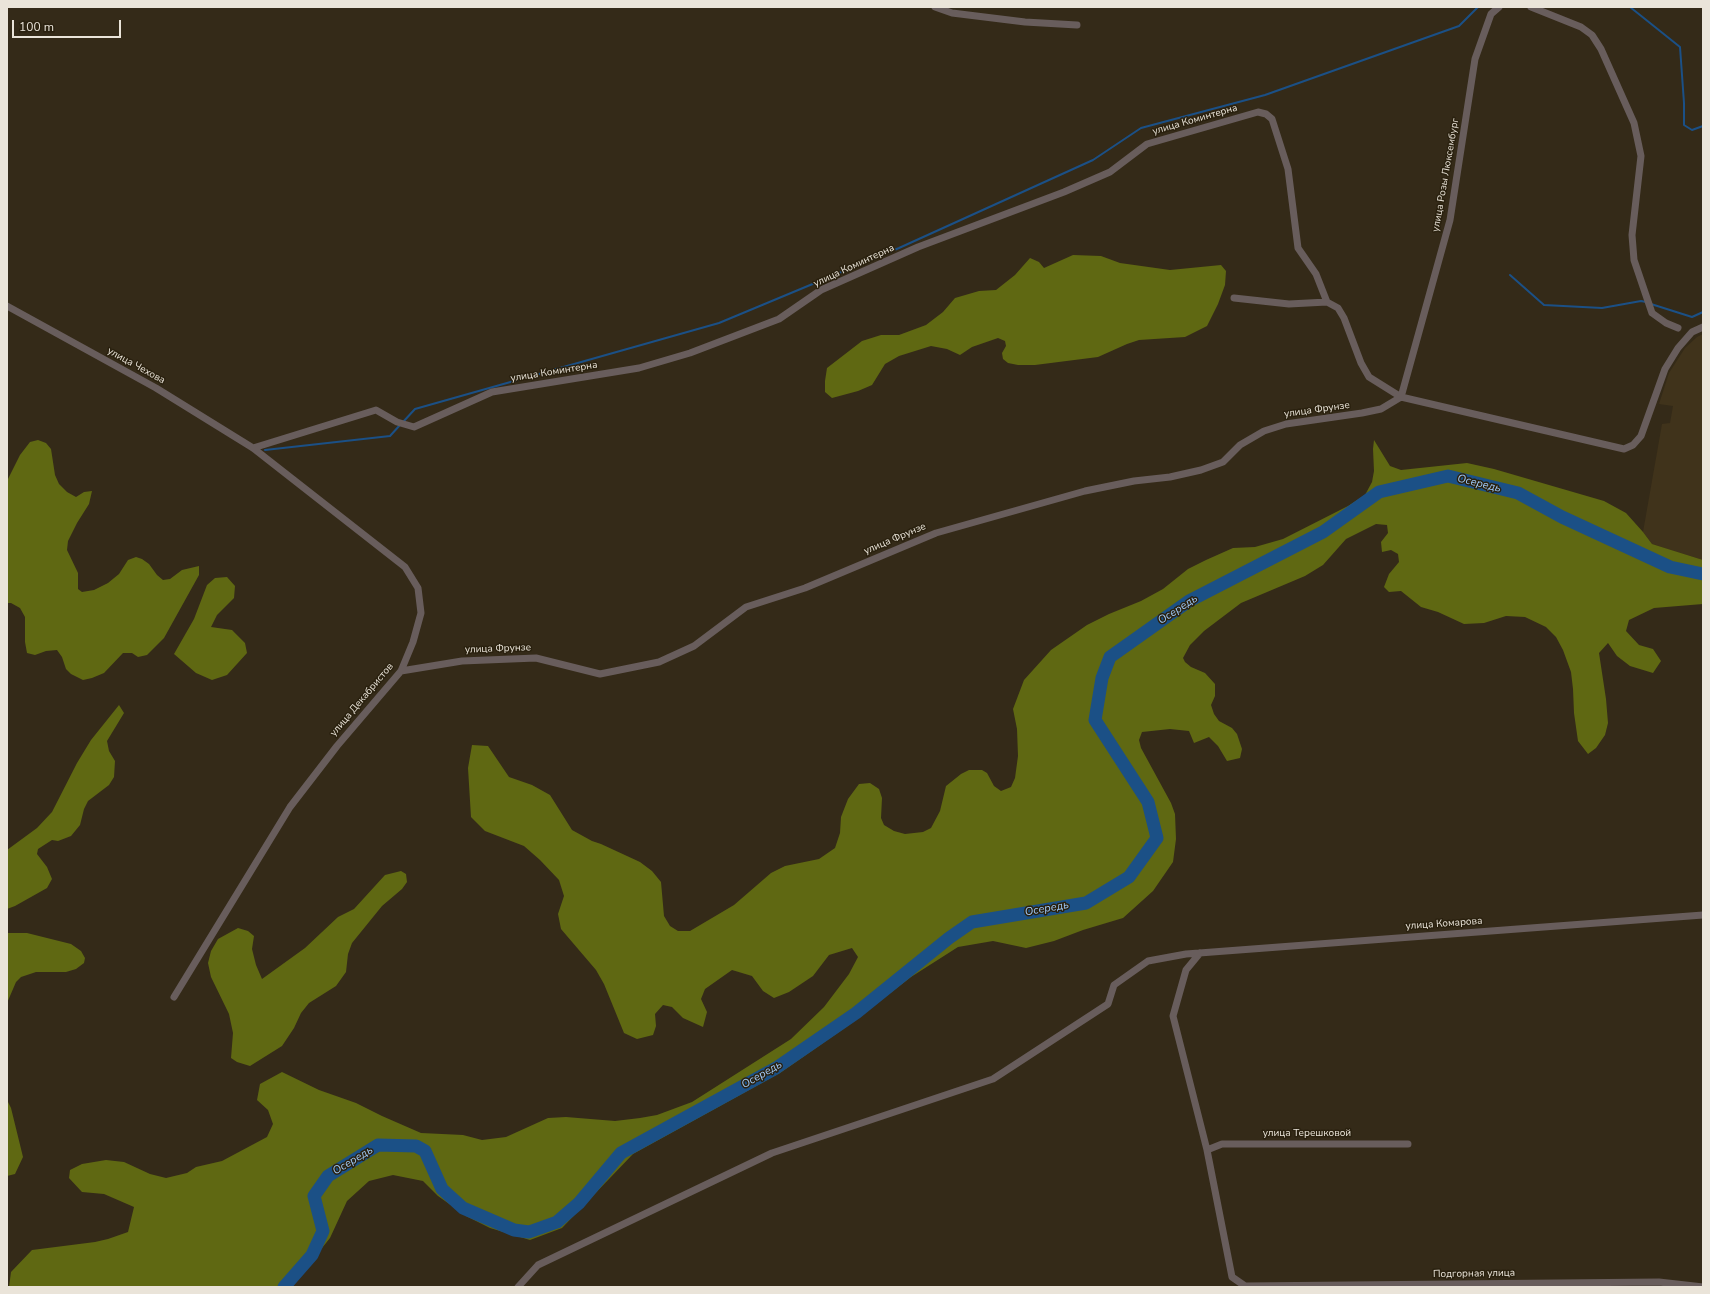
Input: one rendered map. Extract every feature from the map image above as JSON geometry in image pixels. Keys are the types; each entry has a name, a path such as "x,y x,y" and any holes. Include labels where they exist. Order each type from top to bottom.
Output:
{"street":[{"path":"935,7 952,13 1018,21 1077,25"},
{"name":"улица Розы Люксембург","path":"1401,397 1450,220 1475,59 1491,14 1499,7"},
{"path":"1530,7 1581,27 1592,35 1601,49 1634,123 1641,156 1632,235 1634,260 1652,313 1666,323 1678,328"},
{"name":"улица Коминтерна","path":"253,448 376,410 397,422 414,427 492,392 639,368 718,343 779,319 820,290 904,253 1064,192 1110,172 1147,144 1258,112 1266,114 1272,119 1288,169 1298,248 1316,274 1327,302"},
{"path":"1234,298 1290,304 1327,302 1338,308 1344,318 1361,364 1369,377 1401,397 1624,449 1633,445 1641,436 1665,369 1678,348 1692,332 1703,327"},
{"name":"улица Чехова","path":"7,306 156,388 253,448"},
{"name":"улица Фрунзе","path":"400,672 462,660 536,658 600,674 659,662 694,646 746,607 805,588 936,533 1085,491 1134,481 1170,477 1201,470 1223,462 1240,446 1264,431 1286,424 1381,409 1401,397"},
{"name":"улица Декабристов","path":"174,997 290,807 337,746 400,672 413,642 421,613 418,588 405,568 253,448"},
{"name":"улица Комарова","path":"518,1287 538,1265 772,1153 993,1079 1108,1004 1114,985 1148,961 1186,954 1703,915"},
{"path":"1200,953 1186,970 1174,1016 1207,1150 1232,1277 1245,1286"},
{"name":"улица Терешковой","path":"1207,1150 1222,1144 1408,1144"},
{"name":"Подгорная улица","path":"1245,1286 1659,1282 1703,1287"}],"shaded area":[{"path":"1703,334 1703,560 1652,544 1643,532 1662,424 1670,423 1673,406 1659,404 1669,373 1685,348 1697,337"}],"green space":[{"path":"1073,255 1101,256 1120,263 1170,270 1221,265 1226,271 1225,285 1218,304 1207,326 1185,337 1139,340 1098,357 1035,365 1018,365 1008,363 1003,359 1002,353 1006,346 1005,341 998,338 972,347 960,355 947,349 931,346 899,356 885,364 872,385 858,391 832,398 825,392 827,368 862,341 881,335 899,335 926,325 943,312 955,298 979,291 996,290 1015,275 1030,258 1039,262 1044,268"},
{"path":"38,440 46,443 51,449 55,475 59,484 67,492 76,497 84,492 92,491 89,504 68,541 67,550 78,573 78,589 82,592 94,590 108,583 119,574 128,560 136,557 149,564 157,575 163,580 170,579 182,570 199,566 199,575 164,638 147,655 138,657 132,653 123,653 104,673 83,680 71,674 66,669 62,657 57,650 46,651 35,655 27,653 25,642 25,617 20,608 11,603 7,603 7,481 20,455 30,442"},
{"path":"1374,440 1390,466 1401,470 1467,463 1494,469 1604,501 1626,513 1652,544 1703,560 1703,604 1654,608 1629,620 1626,631 1639,645 1653,649 1661,661 1653,673 1630,666 1617,656 1608,643 1599,653 1608,723 1605,735 1596,748 1588,754 1578,741 1571,672 1563,650 1556,637 1546,627 1525,617 1506,616 1484,623 1464,624 1438,612 1421,607 1401,591 1389,592 1384,587 1389,574 1399,562 1398,554 1391,550 1382,552 1381,542 1388,533 1387,525 1376,524 1346,539 1323,565 1305,576 1241,603 1204,631 1190,645 1183,658 1191,667 1205,673 1215,684 1215,696 1211,705 1214,714 1219,721 1232,728 1237,734 1242,749 1240,758 1227,761 1218,746 1209,737 1194,743 1189,731 1170,729 1142,732 1139,740 1141,748 1171,803 1175,814 1176,839 1173,862 1153,891 1123,918 1083,930 1054,941 1026,948 993,941 958,947 911,977 849,1025 780,1073 633,1154 562,1228 530,1240 490,1228 466,1216 438,1196 423,1181 393,1175 369,1181 347,1201 330,1238 291,1287 9,1287 11,1272 32,1250 95,1242 128,1232 134,1207 104,1194 82,1192 69,1178 70,1170 82,1164 106,1160 124,1162 150,1174 166,1178 187,1173 196,1167 222,1161 267,1137 273,1124 268,1110 257,1100 260,1084 282,1072 319,1090 356,1103 421,1133 463,1135 482,1140 506,1137 548,1118 566,1117 615,1121 640,1118 657,1115 692,1102 791,1039 824,1007 849,974 858,957 852,948 829,955 813,976 789,992 774,998 763,991 752,976 732,970 705,989 701,999 707,1012 703,1027 683,1018 672,1007 663,1005 655,1014 656,1026 653,1035 637,1039 624,1033 604,984 596,970 561,929 558,914 564,896 559,880 524,846 485,831 471,817 468,768 472,745 488,746 509,777 532,785 550,795 572,830 592,841 640,862 652,871 661,882 664,916 670,926 678,931 690,931 734,905 771,873 785,866 819,859 835,848 840,833 841,817 848,799 859,784 870,783 879,789 882,798 881,818 884,825 894,831 905,834 923,832 931,828 940,811 946,786 961,774 969,770 982,770 987,773 994,786 1001,791 1011,787 1015,778 1018,756 1017,729 1013,709 1024,680 1051,650 1087,625 1141,601 1163,589 1188,569 1206,560 1233,548 1255,547 1283,539 1348,506 1365,495 1372,482 1374,471"},
{"path":"227,577 235,586 234,598 217,615 211,627 232,630 245,643 247,653 227,675 212,680 196,673 174,654 194,619 207,585 215,578"},
{"path":"119,705 124,713 107,741 109,751 115,761 114,777 109,785 88,801 84,809 80,825 71,836 58,841 52,840 38,849 37,854 47,867 52,879 47,888 7,909 7,850 37,828 52,812 77,763 91,740"},
{"path":"401,871 406,874 407,882 402,889 382,906 352,943 348,954 346,972 336,986 309,1003 301,1013 294,1028 282,1046 250,1066 237,1062 231,1058 233,1033 229,1014 211,977 208,963 211,951 218,939 238,928 248,931 254,936 252,949 256,965 262,979 305,948 338,917 354,909 385,875"},
{"path":"7,933 27,933 71,944 81,951 85,958 84,963 76,969 66,972 36,972 21,977 16,982 7,1003"},
{"path":"7,1100 11,1108 23,1157 15,1174 7,1176"}],"waterway":[{"path":"403,422 415,409 719,323 899,248 1093,160 1141,128 1265,95 1459,26 1478,7"},
{"path":"1630,7 1680,47 1684,125 1692,130 1703,126"},
{"path":"1510,275 1544,305 1602,308 1641,301 1646,302"},
{"path":"1651,304 1692,317 1703,312"},
{"path":"265,450 390,436 400,425"},
{"name":"Осередь","path":"284,1287 312,1255 323,1231 314,1196 328,1176 378,1145 416,1146 425,1151 442,1189 463,1208 514,1230 529,1232 557,1222 579,1203 621,1153 776,1068 856,1013 949,938 972,922 1086,903 1129,877 1157,838 1148,802 1095,720 1102,678 1110,657 1189,601 1323,532 1379,492 1448,476 1518,493 1562,517 1670,567 1703,574"}]}
